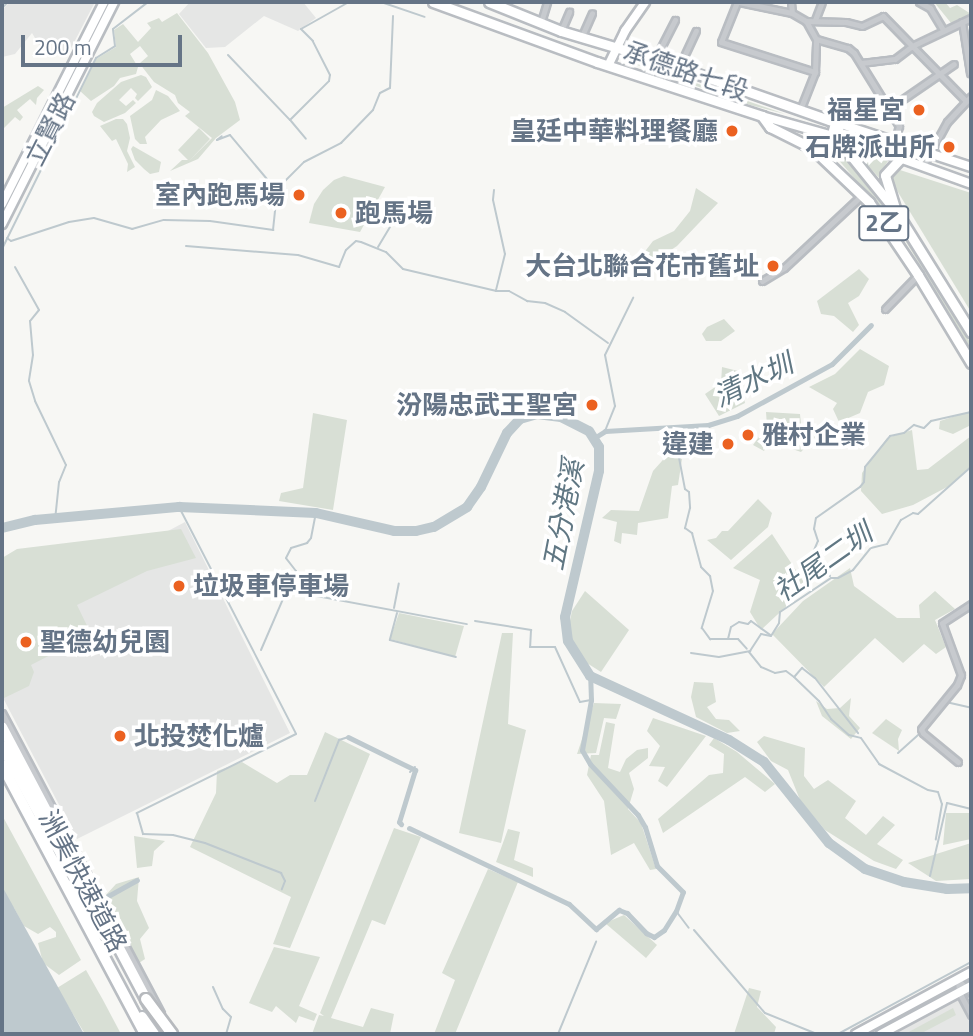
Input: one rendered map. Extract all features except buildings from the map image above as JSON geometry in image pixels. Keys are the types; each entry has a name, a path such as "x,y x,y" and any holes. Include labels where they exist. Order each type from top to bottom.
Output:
{"highway":[{"name":"洲美快速道路","path":"2,727 165,1034"},
{"path":"2,746 55,847 83,894 110,931"},
{"name":"洲美快速道路","path":"2,765 145,1034"},
{"path":"55,847 85,918"},
{"path":"146,999 172,1034"},
{"path":"130,1003 154,1034"}],"main road":[{"name":"承德路七段","path":"433,2 597,62 762,116"},
{"name":"承德路七段","path":"489,2 581,38 617,46 835,122"},
{"name":"2乙","path":"762,116 770,127 803,141 825,158 862,195 918,275 971,363"},
{"name":"2乙","path":"835,122 859,167 895,210 971,332"},
{"path":"825,158 835,122"},
{"path":"895,210 885,176 900,159"}],"street":[{"name":"立賢路","path":"2,231 3,221 29,161 104,2"},
{"name":"立賢路","path":"2,204 29,161 114,2"},
{"path":"541,22 547,2"},
{"path":"609,64 617,46 645,2"},
{"path":"800,110 816,72 816,39 806,21 792,13 738,2 721,42 816,72"},
{"path":"791,2 792,13"},
{"path":"815,20 822,2"},
{"path":"919,2 930,8 943,30"},
{"path":"561,31 569,12"},
{"path":"581,38 592,13"},
{"path":"806,21 862,26 883,16 941,75 969,99 947,122 923,166"},
{"path":"861,63 895,59 912,46 971,18"},
{"path":"655,59 674,20"},
{"path":"962,22 971,73"},
{"path":"679,67 696,31"},
{"path":"816,39 848,48 861,63 899,126 894,143"},
{"path":"887,110 954,64"},
{"path":"762,116 831,135 971,184"},
{"path":"835,122 971,167"},
{"path":"762,281 784,268 862,195"},
{"path":"885,309 918,275"},
{"path":"958,762 921,729 957,685 961,675 942,622 971,604"},
{"path":"2,713 172,1034"},
{"path":"856,1034 971,972"},
{"path":"958,979 970,988"},
{"path":"958,979 959,992 971,1015"},
{"path":"881,1034 970,988"}],"shaded area":[{"path":"10,2 95,2 67,56 52,44 41,48 32,33 15,54 2,57 2,10"},
{"path":"190,2 303,2 316,18 298,31 264,16 225,47 206,48 179,14"},
{"path":"934,2 945,2 950,8 957,5 971,14 951,23"},
{"path":"177,13 208,53 235,102 240,120 216,138 198,159 170,171 182,160 188,160 178,150 199,128 210,139 189,161 212,138 185,116 190,112 178,103 175,95 154,82 143,68 140,63 148,56 140,46 130,54 138,67 136,74 120,78 114,86 91,101 80,91 96,59 116,47 114,30 123,24 138,42 151,28 147,23 159,18 162,22"},
{"path":"621,57 785,114 750,105 620,59"},
{"path":"141,75 146,77 152,87 138,101 135,98 137,94 131,88 119,100 126,106 133,100 136,103 125,113 104,122 94,116 92,112 97,103 121,82"},
{"path":"38,86 44,90 37,98 36,105 30,99 17,110 23,117 20,121 15,117 2,130 2,108"},
{"path":"156,90 168,96 180,111 161,120 145,137 147,144 140,144 135,139 130,116 152,100"},
{"path":"123,119 127,124 130,138 127,151 135,167 127,172 128,164 116,139 112,141 100,126"},
{"path":"133,146 161,162 159,172 150,174 135,160 131,149"},
{"path":"835,146 901,229 971,344 971,349 898,229 836,157"},
{"path":"860,150 888,161 881,171 882,181 860,157"},
{"path":"900,170 971,193 971,312 893,184 893,175"},
{"name":"跑馬場","path":"344,176 385,187 360,232 309,223 314,204 323,190 334,180"},
{"path":"696,188 718,203 677,246 647,266 643,254 653,241 674,231 690,211"},
{"path":"859,269 869,279 859,296 848,303 859,325 853,332 834,316 821,314 817,301"},
{"path":"724,319 735,331 721,341 706,341 702,334 707,327"},
{"path":"860,349 889,366 884,385 868,392 860,413 839,422 833,409 837,403 809,387 835,374"},
{"path":"722,367 738,371 745,403 719,416 705,394 721,383"},
{"path":"971,411 971,425 953,434 939,429 940,421"},
{"path":"766,412 800,414 802,433 814,427 831,425 832,431 815,437 801,452 769,441 764,451 753,445 767,426"},
{"path":"313,413 347,420 333,510 279,501 281,493 303,488"},
{"path":"912,430 917,470 928,469 971,436 971,466 949,486 913,505 882,514 861,491 862,473 887,438"},
{"path":"670,452 682,459 678,485 672,486 668,518 638,523 637,535 622,533 621,544 614,541 617,522 602,518 611,510 639,511 653,471"},
{"path":"758,499 772,513 768,527 731,560 707,540 716,538 722,531 728,531"},
{"name":"北投焚化爐","path":"185,522 290,733 77,839 2,696 2,560 168,531"},
{"path":"181,529 196,558 147,571 77,605 91,634 31,665 34,672 29,686 2,699 2,558 17,549"},
{"path":"772,534 807,587 761,630 750,612 760,580 733,568"},
{"path":"850,568 854,586 897,618 920,618 919,605 935,591 955,609 935,620 946,647 936,654 924,644 903,663 875,638 824,687 772,634 803,601"},
{"path":"585,591 629,630 601,672 579,658 568,630 572,611"},
{"path":"399,613 464,626 455,657 390,639"},
{"path":"502,633 513,633 508,724 526,730 501,843 459,833"},
{"path":"694,682 713,683 716,702 707,707 716,719 729,720 740,731 727,733 696,717 691,697"},
{"path":"851,698 849,716 860,728 851,739 822,716 816,701 827,709 840,708"},
{"path":"594,703 621,704 616,719 604,718 596,753 577,754"},
{"path":"653,718 706,736 667,787 658,781 665,767 649,766 660,746 647,731"},
{"path":"886,719 902,730 898,739 899,751 872,733"},
{"path":"606,722 615,724 608,768 620,772 626,759 637,750 648,748 648,758 629,773 634,789 628,809 641,823 656,869 650,870 634,843 611,855 604,801 587,775 591,755 599,755"},
{"path":"325,732 370,754 290,948 273,944 291,897 190,847 216,793 217,771 242,762 277,783 290,775 307,775"},
{"path":"764,736 805,748 804,776 814,789 828,780 856,801 845,818 866,835 883,816 895,825 877,844 903,860 896,869 874,861 825,830 800,800 788,770 771,761 757,742"},
{"path":"714,738 737,752 775,784 765,792 745,777 663,833 658,819 709,775 723,773 724,754 709,745"},
{"path":"946,813 971,813 971,839 943,845"},
{"path":"2,815 81,960 59,975 43,963 38,943 56,937 56,932 50,927 38,934 24,926 9,904 2,887"},
{"path":"394,828 421,837 385,925 372,920 331,1018 363,1027 371,1008 394,1014 390,1034 312,1034 319,1015 324,1016 320,1013"},
{"path":"508,829 520,832 514,860 533,868 533,877 496,862"},
{"path":"134,836 165,841 154,851 152,866 137,868"},
{"path":"971,843 971,879 936,881 908,863"},
{"path":"488,869 518,882 455,1034 434,1034 455,980 442,973"},
{"path":"139,877 137,901 149,928 140,939 145,959 139,963 105,896 116,884"},
{"path":"2,886 84,1034 2,1034"},
{"path":"624,915 657,945 646,958 605,923"},
{"path":"274,947 320,957 299,1006 317,1014 314,1021 299,1016 296,1023 276,1006 272,1012 249,1003"},
{"path":"86,970 121,1034 85,1034 57,988"},
{"path":"971,971 971,1034 854,1034"},
{"path":"749,988 761,991 757,1007 776,1027 774,1034 734,1034"},
{"path":"953,1008 956,1015 920,1034 905,1034"}],"waterway":[{"path":"2,8 8,2"},
{"path":"2,249 96,58 115,46 113,29 148,2"},
{"path":"228,55 290,120 329,81 330,75 313,41 301,29 349,2"},
{"path":"381,2 425,17"},
{"path":"277,189 304,162 341,143 373,110 380,93 390,88 393,16"},
{"path":"291,121 306,139"},
{"path":"7,238 11,241 69,222 94,218 132,229 164,220 210,221 273,230 277,191 230,135 217,140 222,136"},
{"path":"494,190 493,200 505,254 496,291 509,291 527,301 545,303 565,312 608,343"},
{"path":"378,247 390,227"},
{"path":"186,246 298,255 339,267 346,250 356,241 386,252 403,269 496,291"},
{"path":"15,267 39,310 30,321 33,355 29,381 35,401 66,465 59,482 55,520"},
{"path":"605,431 615,406 605,355 633,298"},
{"name":"清水圳","path":"594,438 605,431 708,425 737,416 832,364 871,325"},
{"path":"830,576 812,555 818,541 814,529 816,518 860,487 864,482 865,467 890,436 904,433 914,425 924,428 931,421 971,412"},
{"name":"五分港溪","path":"2,528 35,520 179,507 316,513 394,531 416,531 434,527 467,507 481,487 507,433 520,419 537,414 561,417 589,431 599,447 599,471 565,617 568,641 590,676 729,740 764,762 829,843 865,869 904,882 947,889 971,888"},
{"path":"676,442 685,489 689,492 690,508 685,528 692,533 701,567 710,576 713,591 702,628 710,639 738,639 747,649"},
{"name":"社尾二圳","path":"691,653 719,657 750,651 761,634 771,636 779,623 780,612 831,578 838,578 853,570 871,548 887,544 901,520 913,513 918,514 971,467"},
{"path":"179,507 296,734 137,813 143,834 173,835 205,843 281,873 285,881 282,889"},
{"path":"261,650 283,599 295,582 296,571 286,558 291,548 307,543 311,538 316,513"},
{"path":"394,608 399,583"},
{"path":"290,591 467,624"},
{"path":"397,613 390,640 456,657"},
{"path":"475,621 531,630 530,647 555,647 580,702 591,700"},
{"path":"728,639 731,627 739,622 748,624 751,621 770,635"},
{"path":"749,652 761,667 775,673 786,671 794,677 819,701 831,719 849,735 861,738 879,764 928,790 938,792 942,804 936,839"},
{"path":"795,676 802,668 815,678 858,733"},
{"path":"409,828 569,904 596,929 619,910 627,913 646,933 654,937 664,930 676,911 683,892 657,866 645,827 638,815 590,764 582,750 591,700 590,676"},
{"path":"946,702 971,708"},
{"path":"898,753 920,733"},
{"path":"315,801 339,740 348,737"},
{"path":"348,737 415,770 399,822 401,824"},
{"path":"410,772 415,767"},
{"path":"930,876 947,803 971,809"},
{"path":"108,896 137,880"},
{"path":"676,911 689,928"},
{"path":"694,930 765,1013 817,1034"},
{"path":"558,1034 596,942"},
{"path":"838,1034 971,962"},
{"path":"213,987 223,1009 231,1017 226,1034"}],"place":[{"name":"福星宮","path":"919,110"},
{"name":"皇廷中華料理餐廳","path":"732,131"},
{"name":"石牌派出所","path":"949,147"},
{"name":"室內跑馬場","path":"299,195"},
{"name":"跑馬場","path":"341,213"},
{"name":"大台北聯合花市舊址","path":"773,266"},
{"name":"汾陽忠武王聖宮","path":"592,405"},
{"name":"雅村企業","path":"748,435"},
{"name":"違建","path":"728,444"},
{"name":"垃圾車停車場","path":"179,586"},
{"name":"聖德幼兒園","path":"26,642"},
{"name":"北投焚化爐","path":"120,736"}]}
